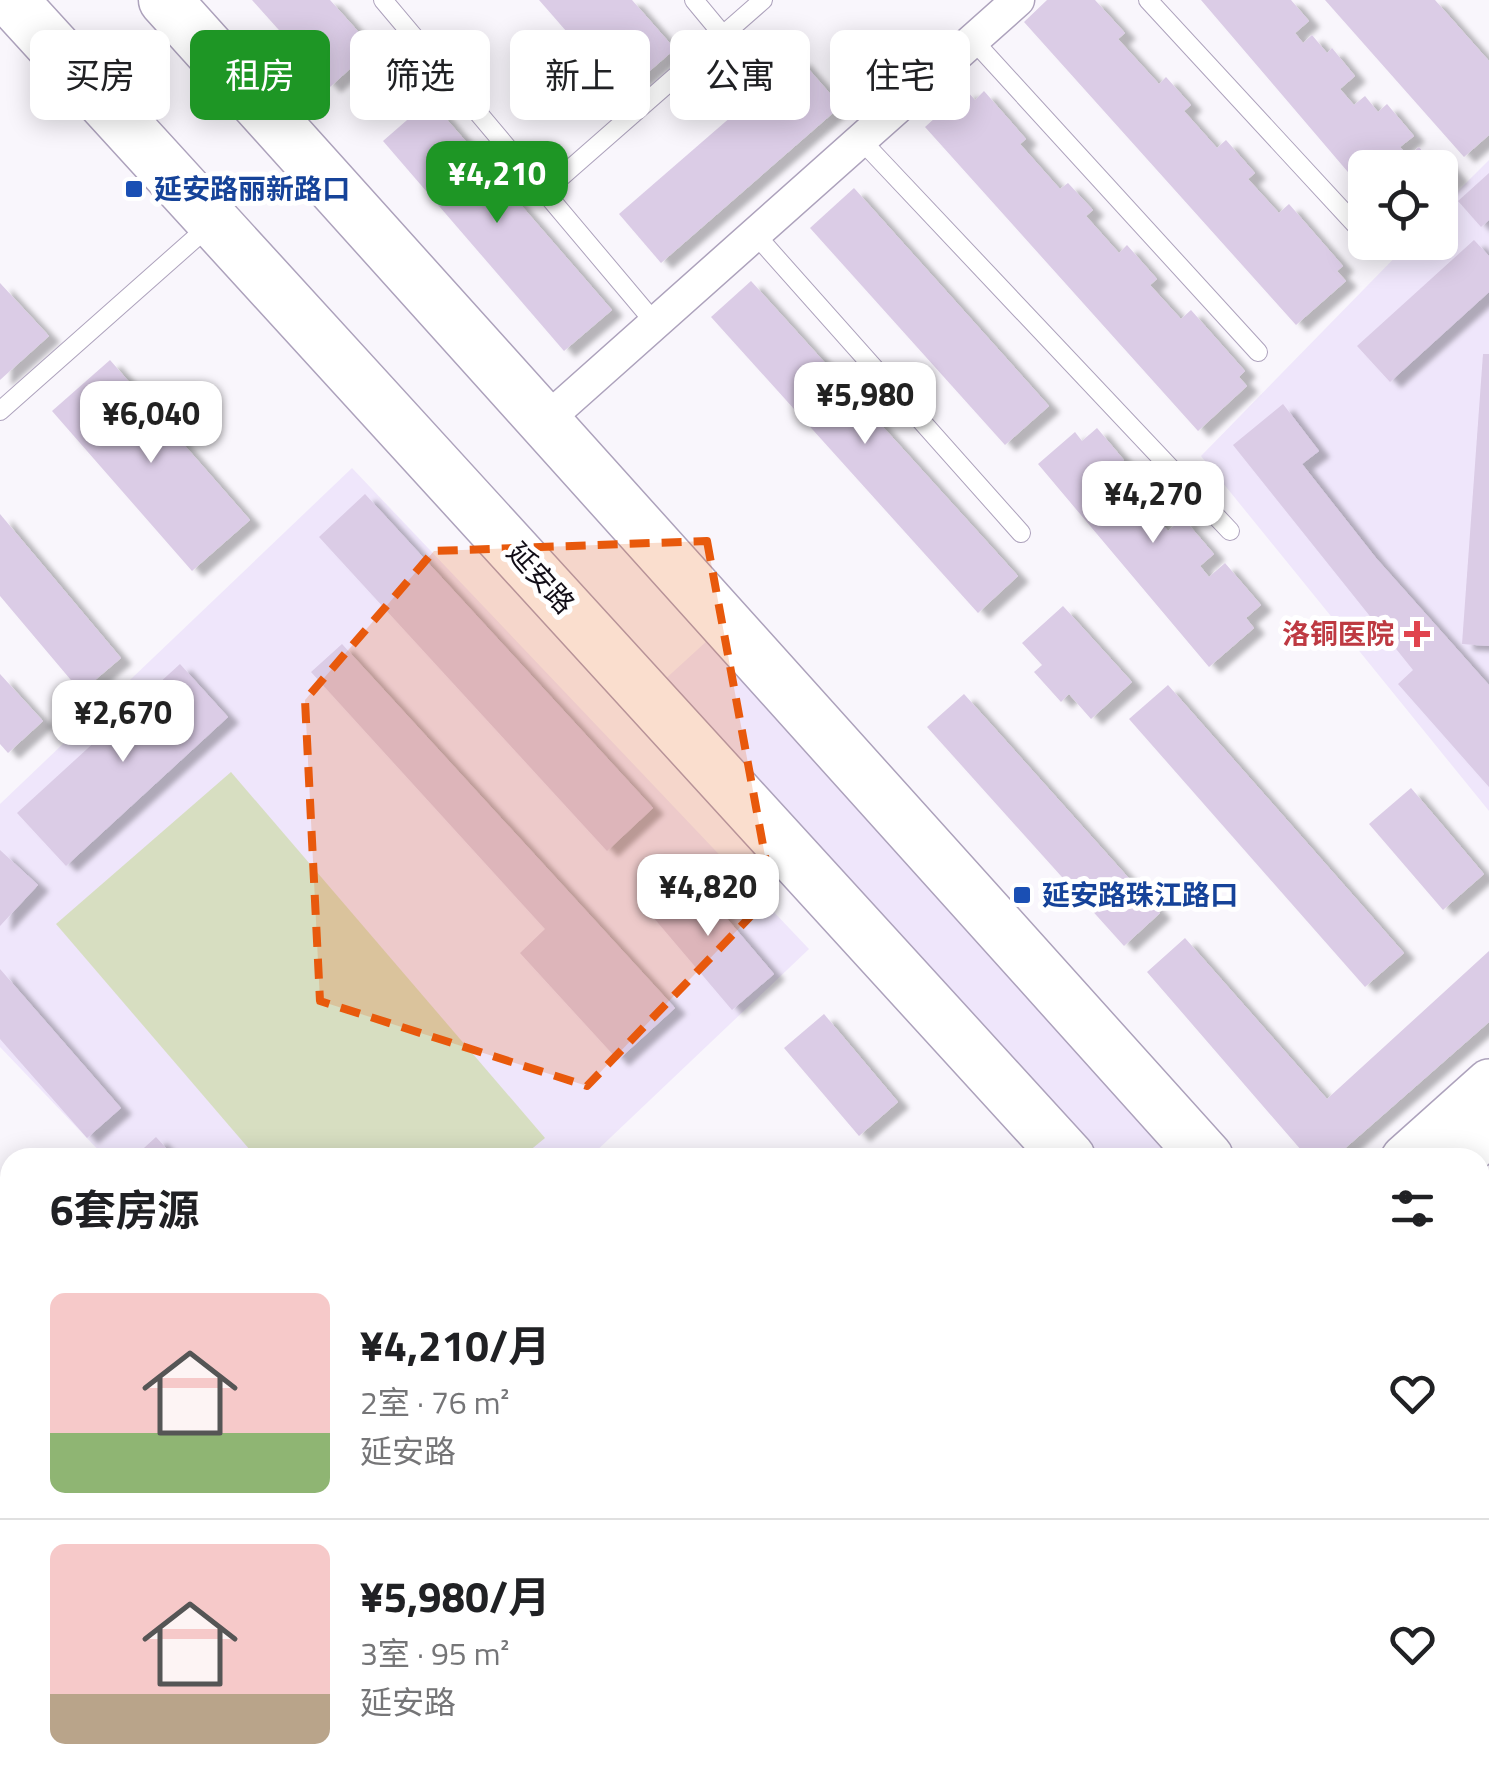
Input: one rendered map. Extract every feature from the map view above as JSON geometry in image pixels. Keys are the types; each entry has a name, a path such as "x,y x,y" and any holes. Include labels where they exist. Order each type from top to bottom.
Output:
{"main road":[{"name":"延安路","path":"11,0 1060,1148"},
{"path":"164,0 1198,1148"},
{"path":"1415,1148 1489,1082"}],"street":[{"path":"544,422 1018,0"}],"lane":[{"path":"383,0 655,323"},
{"path":"694,0 720,30"},
{"path":"730,30 763,0"},
{"path":"1148,0 1348,217"},
{"path":"973,40 1258,352"},
{"path":"545,192 670,82"},
{"path":"861,140 1230,531"},
{"path":"0,411 215,221"},
{"path":"755,234 1020,534"}],"highlighted area":[{"path":"707,541 772,894 587,1086 320,1001 305,700 434,551"}],"shaded area":[{"name":"洛铜医院","path":"1489,160 1489,811 1201,456 1392,260 1458,260 1458,191"},
{"path":"352,468 809,949 599,1148 96,1148 0,1047 0,804"},
{"path":"720,629 1192,1148 1064,1148 650,693"}],"green space":[{"path":"231,772 545,1138 533,1148 248,1148 56,924"}],"building":[{"path":"252,0 330,0 357,30 350,30 350,69 330,87 330,30 279,30"},
{"path":"539,0 632,0 670,43 670,53 650,71 650,30 565,30"},
{"path":"1047,0 1095,0 1125,33 1118,39 1159,84 1166,77 1191,105 1184,111 1217,148 1226,140 1255,173 1248,179 1279,213 1289,204 1343,266 1337,271 1346,281 1296,325 1024,22"},
{"path":"1201,0 1291,0 1309,21 1295,33 1303,43 1312,35 1327,53 1332,48 1355,76 1340,89 1354,105 1365,96 1378,112 1387,104 1414,136 1400,147 1403,150 1348,150 1348,172"},
{"path":"1325,0 1435,0 1489,61 1489,135 1464,157"},
{"path":"810,71 830,93 830,116 661,263 619,214 727,120 810,120"},
{"path":"984,91 1026,139 1020,144 1060,189 1068,183 1093,210 1086,216 1119,253 1127,245 1157,279 1150,285 1181,319 1191,310 1245,371 1239,377 1247,386 1198,431 925,127 933,120 970,120 970,94 975,100"},
{"path":"407,120 447,120 612,310 564,351 383,141"},
{"path":"1489,173 1489,220 1481,227 1458,201"},
{"path":"854,188 1049,406 1005,445 810,228"},
{"path":"1474,240 1489,256 1489,292 1390,382 1357,346 1452,260 1458,260 1458,254"},
{"path":"751,281 1018,576 978,613 711,317"},
{"path":"0,283 49,336 0,380"},
{"path":"1483,354 1489,354 1489,646 1462,644"},
{"path":"110,360 250,520 192,571 52,411"},
{"path":"1283,404 1319,451 1302,464 1376,558 1489,685 1489,787 1398,684 1413,670 1233,445"},
{"path":"1097,428 1124,460 1112,471 1125,488 1142,474 1171,509 1158,519 1168,531 1183,518 1214,554 1200,566 1209,577 1225,563 1261,605 1246,618 1254,628 1209,667 1038,464 1075,432 1082,441"},
{"path":"365,494 653,808 607,851 319,537"},
{"path":"0,514 121,658 81,692 0,596"},
{"path":"1063,606 1132,682 1091,719 1069,694 1061,702 1034,672 1042,665 1022,643"},
{"path":"342,644 675,1008 618,1060 520,953 545,929 311,672"},
{"path":"180,664 228,717 66,866 17,813"},
{"path":"0,674 43,721 8,753 0,744"},
{"path":"1168,685 1404,953 1365,987 1129,719"},
{"path":"964,694 1160,913 1124,946 927,727"},
{"path":"1411,788 1484,874 1443,910 1369,824"},
{"path":"0,850 38,885 0,926"},
{"path":"684,868 774,974 732,1010 642,904"},
{"path":"1185,938 1327,1099 1489,951 1489,1022 1345,1148 1299,1148 1147,972"},
{"path":"0,969 121,1108 87,1138 0,1039"},
{"path":"824,1014 898,1102 859,1136 784,1048"},
{"path":"156,1137 166,1148 144,1148"}],"place":[{"name":"延安路丽新路口","path":"134,189"},
{"name":"洛铜医院","path":"1417,634"},
{"name":"延安路珠江路口","path":"1022,895"}]}
